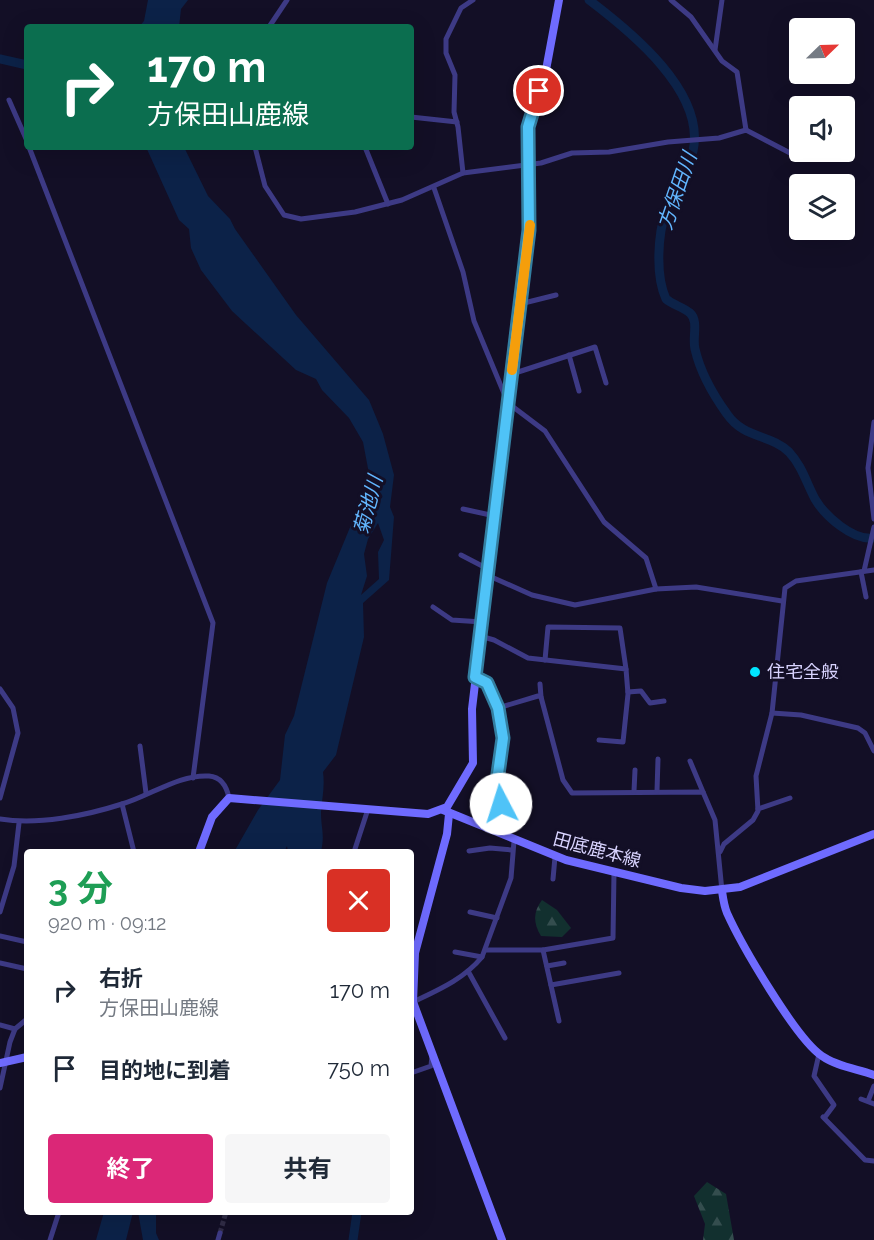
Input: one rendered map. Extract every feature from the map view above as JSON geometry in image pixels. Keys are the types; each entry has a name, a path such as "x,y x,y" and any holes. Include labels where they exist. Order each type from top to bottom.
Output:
{"main road":[{"path":"414,978 415,953 447,834 446,812 473,763 472,709 475,677 529,230 529,117 546,70 559,0"},
{"name":"田底鹿本線","path":"229,798 242,797 368,807 428,814 446,812 504,837 513,845 681,888 722,891 753,882 874,834"},
{"path":"200,849 216,810 229,798"},
{"path":"722,891 726,911 757,969 790,1019 819,1054 874,1075"},
{"path":"414,1005 501,1240"},
{"path":"4,1062 24,1058"}],"street":[{"path":"271,24 287,0"},
{"path":"464,173 454,112 455,75 446,52 446,39 461,8 472,0"},
{"path":"671,0 691,17 722,61 737,72 746,130"},
{"path":"715,50 722,0"},
{"path":"9,100 24,134"},
{"path":"414,117 457,122"},
{"path":"256,150 265,186 284,215 301,219 324,217 388,204 434,188 464,173 552,160 572,153 609,152 715,138 746,130 789,152"},
{"path":"30,150 213,623 193,778"},
{"path":"366,150 388,204"},
{"path":"434,188 464,274 474,321 508,403 545,431 604,522 646,558 656,589"},
{"path":"520,304 556,295"},
{"path":"512,374 595,346 606,382"},
{"path":"568,355 579,391"},
{"path":"874,422 868,468 874,519"},
{"path":"463,509 495,516"},
{"path":"866,597 863,571 874,527"},
{"path":"461,555 532,595 575,605 656,589 696,586 782,602"},
{"path":"720,852 724,844 753,820 758,809 756,776 772,713 785,588 791,583 874,570"},
{"path":"433,607 452,620 482,622"},
{"path":"545,660 548,627 620,628 628,692 623,742 599,740"},
{"path":"480,636 494,640 528,658 626,669"},
{"path":"475,677 487,683 498,708 503,738 498,774 504,837"},
{"path":"540,684 541,697 567,789 578,793 703,792"},
{"path":"0,689 13,708 18,733 0,798"},
{"path":"628,692 641,691 650,703 664,701"},
{"path":"498,708 541,697"},
{"path":"772,713 801,715 858,728 865,733 874,751"},
{"path":"140,746 146,793"},
{"path":"657,791 658,759"},
{"path":"690,761 715,820 720,852 722,891"},
{"path":"634,770 634,791"},
{"path":"0,819 19,823 78,815 122,804 146,793 193,778 209,776 218,779 227,788 229,798"},
{"path":"758,809 790,798"},
{"path":"122,804 133,849"},
{"path":"355,849 368,807"},
{"path":"0,912 14,866 19,823"},
{"path":"414,1002 440,990 468,971 486,950 511,878 513,845 469,851"},
{"path":"553,879 555,857"},
{"path":"486,950 543,950 613,938 614,872"},
{"path":"470,912 497,918"},
{"path":"0,936 24,941"},
{"path":"543,950 559,1021"},
{"path":"455,952 482,957"},
{"path":"0,963 24,968"},
{"path":"547,966 564,963"},
{"path":"468,971 483,993 505,1038"},
{"path":"551,985 619,973"},
{"path":"0,1088 6,1052 15,1029 24,1022"},
{"path":"0,1025 15,1029"},
{"path":"414,1072 431,1066 432,1054"},
{"path":"819,1054 814,1076 834,1106 823,1117 865,1160 874,1161"},
{"path":"874,1086 865,1100 874,1104"},
{"path":"50,1240 58,1215"},
{"path":"218,1240 220,1233"}],"green space":[{"path":"542,900 557,910 571,928 562,937 541,936 538,931 535,922 536,913"},
{"path":"707,1182 726,1194 734,1240 703,1240 705,1224 694,1196"}],"water":[{"path":"148,0 188,0 181,9 179,24 142,24"},
{"name":"菊池川","path":"147,150 185,150 208,196 230,219 296,315 369,400 383,434 394,475 390,507 394,517 389,580 363,603 364,637 336,755 323,772 322,849 288,849 287,846 286,849 236,849 258,810 280,780 285,735 294,716 327,583 370,479 363,442 349,418 322,390 316,379 296,370 232,311 201,270 191,248 189,229 179,220","holes":["378,523 384,540 378,552 379,579 361,595 367,576 364,554 368,539"]},
{"path":"103,1215 132,1215 126,1240 96,1240"},
{"path":"139,1215 156,1215 156,1233 159,1240 143,1240"}],"waterway":[{"name":"方保田川","path":"589,0 624,28 661,65 677,85 688,107 694,129 693,151 666,210 661,231 659,267 666,299 693,316 695,349 708,383 722,407 741,428 774,442 789,452 825,513 840,526 857,536 874,538"},
{"path":"0,59 24,64"},
{"path":"353,1240 357,1215"}],"tunnel":[{"path":"220,1233 225,1215"}],"slow traffic":[{"path":"512,370 530,225"}],"place":[{"name":"住宅全般","path":"755,672"}],"route":[{"path":"501,804 498,774 503,738 498,708 493,691 482,679 475,677 529,230 530,164 527,134 529,117 539,91"}]}
